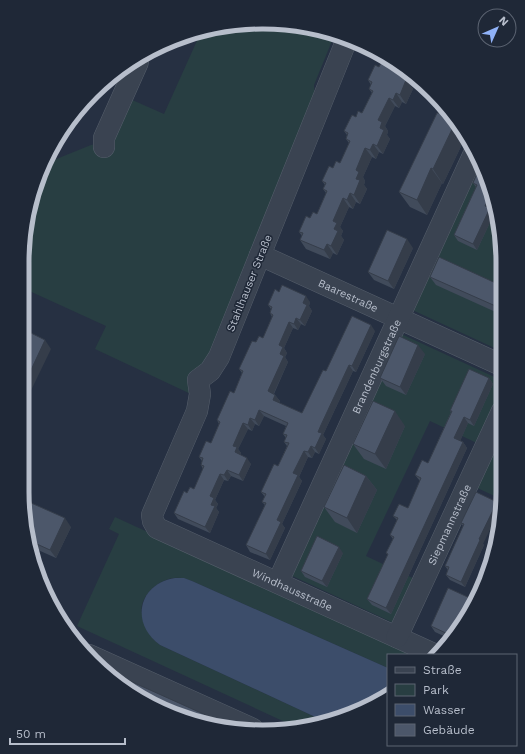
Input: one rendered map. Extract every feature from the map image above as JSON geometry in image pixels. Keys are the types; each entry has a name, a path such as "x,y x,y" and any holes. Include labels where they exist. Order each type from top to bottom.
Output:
{"street":[{"name":"Stahlhauser Straße","path":"152,521 152,515 197,411 200,394 198,380 215,365 345,44"},
{"path":"104,147 104,138 136,66"},
{"name":"Brandenburgstraße","path":"278,582 472,158"},
{"name":"Baarestraße","path":"260,255 496,363"},
{"name":"Siepmannstraße","path":"397,637 496,424"},
{"name":"Windhausstraße","path":"152,521 157,528 431,653"},
{"path":"101,661 243,724"}],"green space":[{"path":"247,29 278,29 308,33 333,40 314,85 315,102 210,359 190,373 193,395 95,349 106,326 29,291 29,247 33,217 41,187 52,161 91,145 112,141 130,99 164,114 198,38 217,33"},
{"path":"474,164 484,187 492,217 496,247 496,349 408,308"},
{"path":"397,332 496,378 496,411 481,445 430,421 366,556 419,581 398,625 288,574"},
{"path":"496,437 496,497 473,486"},
{"path":"115,517 413,654 387,654 387,668 192,581 179,578 168,579 156,585 146,595 142,608 143,618 149,632 160,645 318,718 288,724 77,626 119,534 109,529"}],"water":[{"path":"175,578 184,578 192,581 387,668 387,689 366,701 338,713 318,718 160,645 144,626 142,606 146,596 153,588 163,582"}],"building":[{"path":"382,62 403,76 402,78 406,80 400,95 396,93 393,100 389,98 378,120 382,122 380,128 384,130 377,146 373,144 370,150 365,148 356,170 359,172 356,179 360,180 354,195 350,193 347,200 343,198 333,221 337,223 334,229 338,231 331,246 327,244 324,250 300,240 303,233 299,232 306,216 310,218 313,212 317,214 327,191 323,189 326,183 322,181 329,166 333,168 336,161 340,163 350,141 346,139 348,133 344,131 352,115 356,117 358,111 362,113 373,91 369,89 372,82 368,80 375,65 379,67"},
{"path":"440,111 453,127 433,169 431,168 417,200 399,192 437,113"},
{"path":"478,172 488,201 485,206 490,209 473,244 454,235 477,185 473,183"},
{"path":"387,230 407,239 388,281 368,272"},
{"path":"439,257 496,283 496,306 430,277"},
{"path":"282,285 306,296 303,303 307,305 300,320 296,318 294,324 289,322 279,345 283,347 280,354 284,356 268,391 275,395 273,400 302,413 323,370 326,371 352,316 371,325 352,366 349,365 321,425 318,432 322,433 315,448 311,446 308,452 304,451 293,473 298,475 277,520 281,522 266,554 246,545 266,503 262,502 266,494 261,492 274,464 278,466 289,443 284,442 287,435 283,434 288,423 259,410 255,420 250,418 248,425 243,423 233,446 237,447 235,452 247,458 239,475 227,470 224,475 220,474 210,496 214,498 211,505 215,506 205,527 174,513 184,491 187,493 190,487 194,489 204,466 201,465 203,458 199,457 206,441 211,443 220,422 217,420 230,391 234,393 243,371 239,369 252,341 256,342 259,336 263,338 273,315 270,313 272,307 268,305 275,289 279,292"},
{"path":"29,332 45,340 29,374"},
{"path":"399,336 418,345 400,387 380,378"},
{"path":"469,369 489,378 470,420 464,417 454,438 463,442 386,608 367,599 388,554 386,553 394,537 390,535 398,518 393,516 399,504 408,508 421,478 415,475 422,460 428,463 452,411 450,411"},
{"path":"373,401 395,411 375,454 353,444"},
{"path":"344,465 366,476 347,518 324,507"},
{"path":"476,492 496,502 461,582 446,575 449,567 445,566 464,524 461,523"},
{"path":"29,502 65,518 50,550 35,543"},
{"path":"317,536 339,547 322,581 301,571"},
{"path":"448,588 470,598 448,634 431,626"},
{"path":"119,676 220,721 187,713 159,701"}]}
